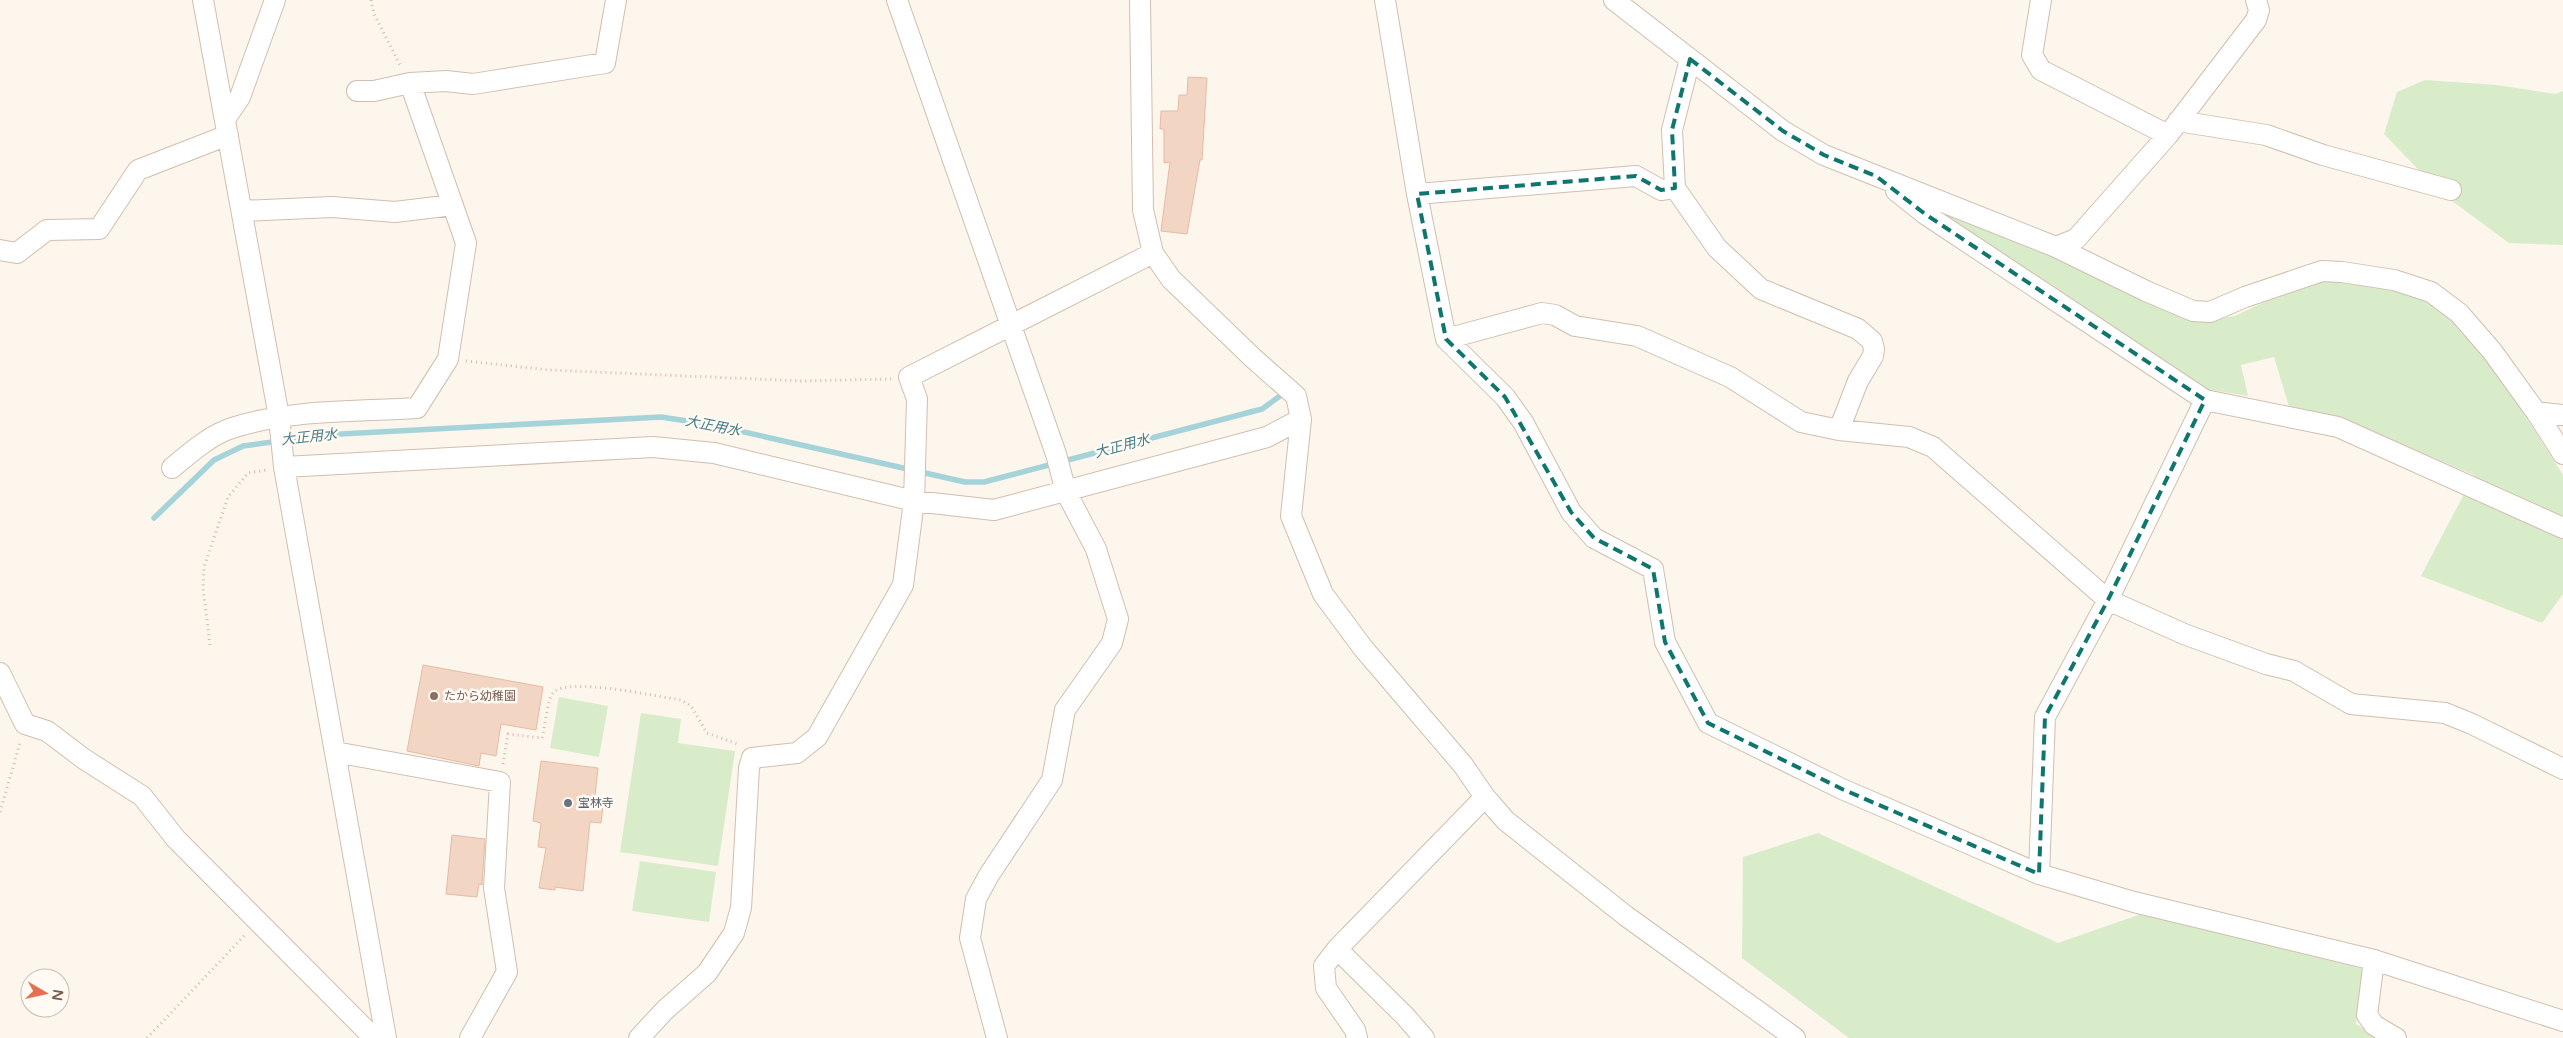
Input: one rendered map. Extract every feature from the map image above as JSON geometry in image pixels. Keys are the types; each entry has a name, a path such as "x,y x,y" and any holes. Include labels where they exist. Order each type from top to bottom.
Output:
{"street":[{"path":"203,0 279,417 284,467 386,1038"},
{"path":"0,250 18,253 47,230 99,229 138,170 227,127 240,97 274,0"},
{"path":"358,91 374,91 410,83 446,81 473,84 605,63 616,0"},
{"path":"897,0 1056,454 1065,485 1096,549 1118,619 1112,643 1065,710 1052,780 989,875 976,899 970,938 998,1038"},
{"path":"1140,0 1143,210 1153,253 1171,279 1253,358 1296,396 1301,419 1291,516 1324,594 1363,648 1463,765 1484,797 1506,821 1626,916 1795,1038"},
{"path":"1385,0 1417,194 1446,340 1505,397 1522,422 1571,512 1594,538 1653,569 1665,642 1708,723 1842,789 2039,874 2134,902 2374,960 2563,1020"},
{"path":"1614,0 1783,131 1824,155 2056,246 2146,291 2194,311 2210,312 2245,297 2322,271 2394,280 2431,292 2459,313 2492,351 2536,412 2563,454"},
{"path":"2041,0 2032,55 2041,70 2173,128 2266,135 2323,155 2451,190"},
{"path":"2056,246 2076,239 2173,128 2256,20 2259,10 2256,0"},
{"path":"1690,59 1672,130 1675,188 1717,248 1753,283 1761,289 1858,329 1872,341 1873,356 1858,381 1840,430"},
{"path":"172,468 195,448 231,428 279,417 417,408 448,359 466,244 410,83"},
{"path":"1417,194 1636,176 1661,190 1675,188"},
{"path":"1876,176 1926,214 2205,400 2338,427 2563,528"},
{"path":"242,211 332,207 395,212 452,205"},
{"path":"639,1038 665,1010 707,973 734,933 741,908 749,768 752,758 797,753 817,737 903,585 914,482 917,399 909,377 1012,327 1153,253"},
{"path":"1446,340 1542,313 1554,315 1575,326 1637,336 1730,377 1801,422 1840,430 1909,437 1932,447 2108,600 2184,634 2266,664 2294,671 2351,704 2444,713 2472,724 2563,769"},
{"path":"2039,874 2044,717 2108,600 2205,400"},
{"path":"2536,412 2563,415"},
{"path":"284,467 653,446 914,482 994,510 1065,485 1267,437 1301,419"},
{"path":"0,673 25,724 48,731 84,759 142,796 176,839 374,1038"},
{"path":"334,752 500,782 494,888 507,972 470,1038"},
{"path":"1357,1038 1355,1030 1326,988 1324,966 1336,949 1484,797"},
{"path":"1336,949 1405,1016 1424,1038"},
{"path":"2374,960 2367,1015 2374,1025 2396,1038"}],"path":[{"path":"371,0 374,14 410,83"},
{"path":"448,359 549,370 802,381 909,377"},
{"path":"210,645 203,588 204,567 228,497 248,473 284,467"},
{"path":"500,782 508,734 542,738 552,694 559,689 592,686 681,700 691,706 707,733 744,746 752,758"},
{"path":"0,812 25,724"},
{"path":"148,1038 257,922"}],"highlighted area":[{"path":"1690,59 1783,131 1824,155 1876,176 1925,214 2205,400 2108,600 2045,717 2039,874 1842,789 1708,723 1665,642 1653,569 1594,538 1571,512 1505,397 1446,339 1417,194 1636,176 1661,190 1675,188 1672,130"}],"green space":[{"path":"2425,80 2497,85 2555,94 2563,91 2563,245 2509,243 2440,192 2384,134 2397,92"},
{"path":"1933,210 2056,253 2206,320 2235,316 2300,285 2328,279 2392,287 2424,299 2456,319 2487,357 2563,475 2563,594 2542,623 2421,576 2474,475 2357,426 2291,413 2274,357 2241,365 2248,396 2199,388"},
{"path":"559,697 608,706 599,757 550,748"},
{"path":"641,713 681,719 678,743 735,751 718,866 620,852"},
{"path":"1818,833 2058,943 2144,913 2363,969 2356,1024 2380,1038 1849,1038 1742,958 1743,857"},
{"path":"640,861 716,872 709,922 632,911"}],"building":[{"path":"1188,77 1207,78 1202,160 1200,160 1187,234 1161,231 1170,162 1164,163 1164,129 1160,129 1161,111 1178,111 1179,95 1187,95"},
{"path":"423,665 543,687 536,730 501,724 496,756 481,753 479,766 407,751"},
{"path":"541,761 598,768 595,796 604,798 601,823 590,822 583,891 555,887 555,890 539,888 546,848 538,847 541,823 533,821"},
{"path":"452,835 485,839 482,885 479,884 477,897 446,894"}],"waterway":[{"name":"大正用水","path":"154,518 214,460 243,446 322,435 661,417 713,425 965,482 984,482 1262,409 1280,396"}],"place":[{"name":"たから幼稚園","path":"434,696"},
{"name":"宝林寺","path":"568,803"}]}
